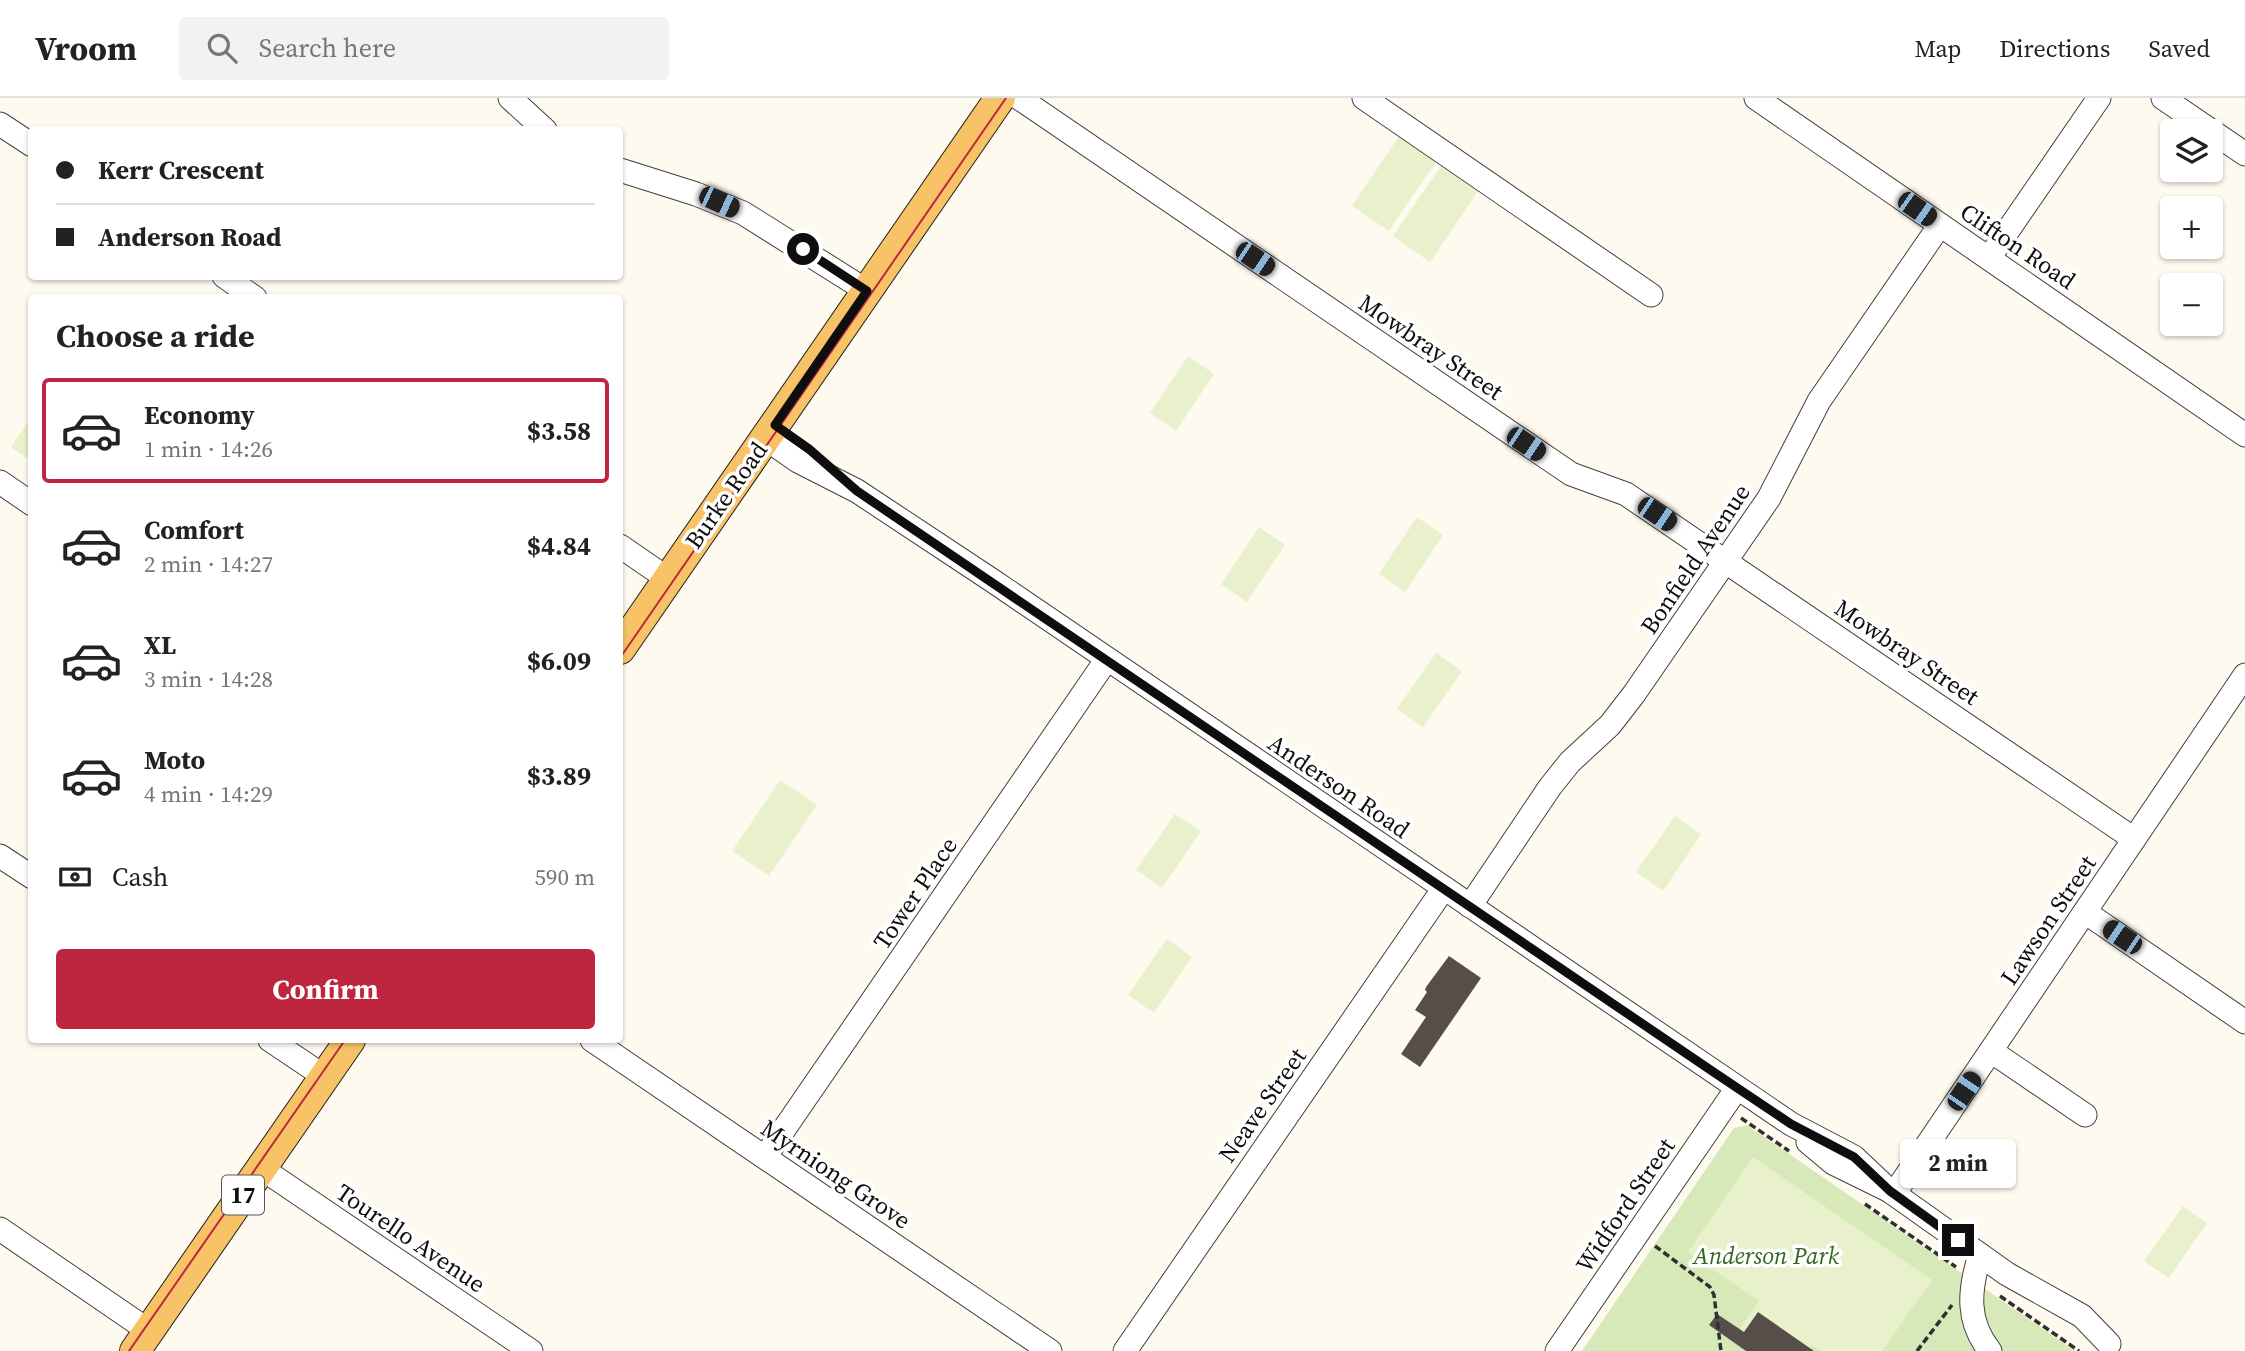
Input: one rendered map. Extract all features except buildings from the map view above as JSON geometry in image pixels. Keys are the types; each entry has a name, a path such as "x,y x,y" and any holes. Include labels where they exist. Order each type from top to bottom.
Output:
{"main road":[{"name":"Burke Road","path":"623,645 1000,98"},
{"name":"17","path":"142,1341 348,1043"}],"street":[{"path":"510,98 541,126"},
{"name":"Mowbray Street","path":"1019,98 1571,474 1626,494 2134,839"},
{"path":"1364,98 1651,295"},
{"name":"Clifton Road","path":"1756,98 2245,435"},
{"path":"1989,258 2099,98"},
{"path":"2163,98 2245,154"},
{"path":"0,124 28,142"},
{"path":"623,171 696,194 743,213 867,291"},
{"name":"Bonfield Avenue","path":"1470,906 1550,787 1570,762 1621,712 1777,484 1819,401 1940,225"},
{"path":"230,280 249,294"},
{"name":"Anderson Road","path":"770,432 809,449 857,491 1791,1124 1833,1163 1892,1192 2007,1274 2082,1316 2110,1349"},
{"path":"0,482 28,501"},
{"path":"623,548 668,579"},
{"name":"Tower Place","path":"765,1157 1107,659"},
{"name":"Lawson Street","path":"1892,1192 1991,1051 2245,675"},
{"path":"0,856 28,874"},
{"name":"Neave Street","path":"1125,1351 1444,888"},
{"path":"2085,912 2245,1022"},
{"path":"274,1043 325,1077"},
{"name":"Myrniong Grove","path":"596,1043 1050,1351"},
{"path":"1991,1051 2085,1115"},
{"name":"Widford Street","path":"1557,1351 1737,1088"},
{"name":"Tourello Avenue","path":"261,1168 531,1351"},
{"path":"0,1229 142,1341"},
{"path":"1980,1255 1972,1278 1970,1299 1975,1325 1990,1351"}],"path":[{"path":"1739,1117 1795,1155"},
{"path":"1861,1201 2079,1351"},
{"path":"1653,1244 1710,1287 1714,1295 1721,1351"},
{"path":"1917,1351 1972,1278"}],"green space":[{"path":"1400,135 1437,160 1389,231 1352,206"},
{"path":"1441,166 1478,191 1430,262 1393,236"},
{"path":"1188,356 1214,374 1176,431 1150,413"},
{"path":"28,422 28,459 11,447"},
{"path":"1417,517 1443,535 1405,592 1379,574"},
{"path":"1259,527 1285,545 1247,602 1221,584"},
{"path":"1436,653 1462,671 1423,727 1397,709"},
{"path":"780,780 817,805 769,876 732,851"},
{"path":"1175,814 1201,831 1162,888 1136,870"},
{"path":"1675,816 1701,834 1663,891 1636,872"},
{"path":"1167,939 1192,957 1154,1013 1128,995"},
{"name":"Anderson Park","path":"1747,1125 2075,1351 1582,1351 1734,1128"},
{"path":"1753,1157 1932,1280 1882,1351 1820,1351 1812,1345 1808,1351 1746,1351 1732,1341 1759,1301 1688,1252"},
{"path":"2183,1206 2207,1223 2169,1278 2144,1261"}],"tram line":[{"path":"623,654 1006,98"},
{"path":"129,1351 343,1043"}],"route":[{"path":"803,249 867,291 775,425 809,449 857,491 1791,1124 1854,1157 1890,1191 1958,1240"}]}
